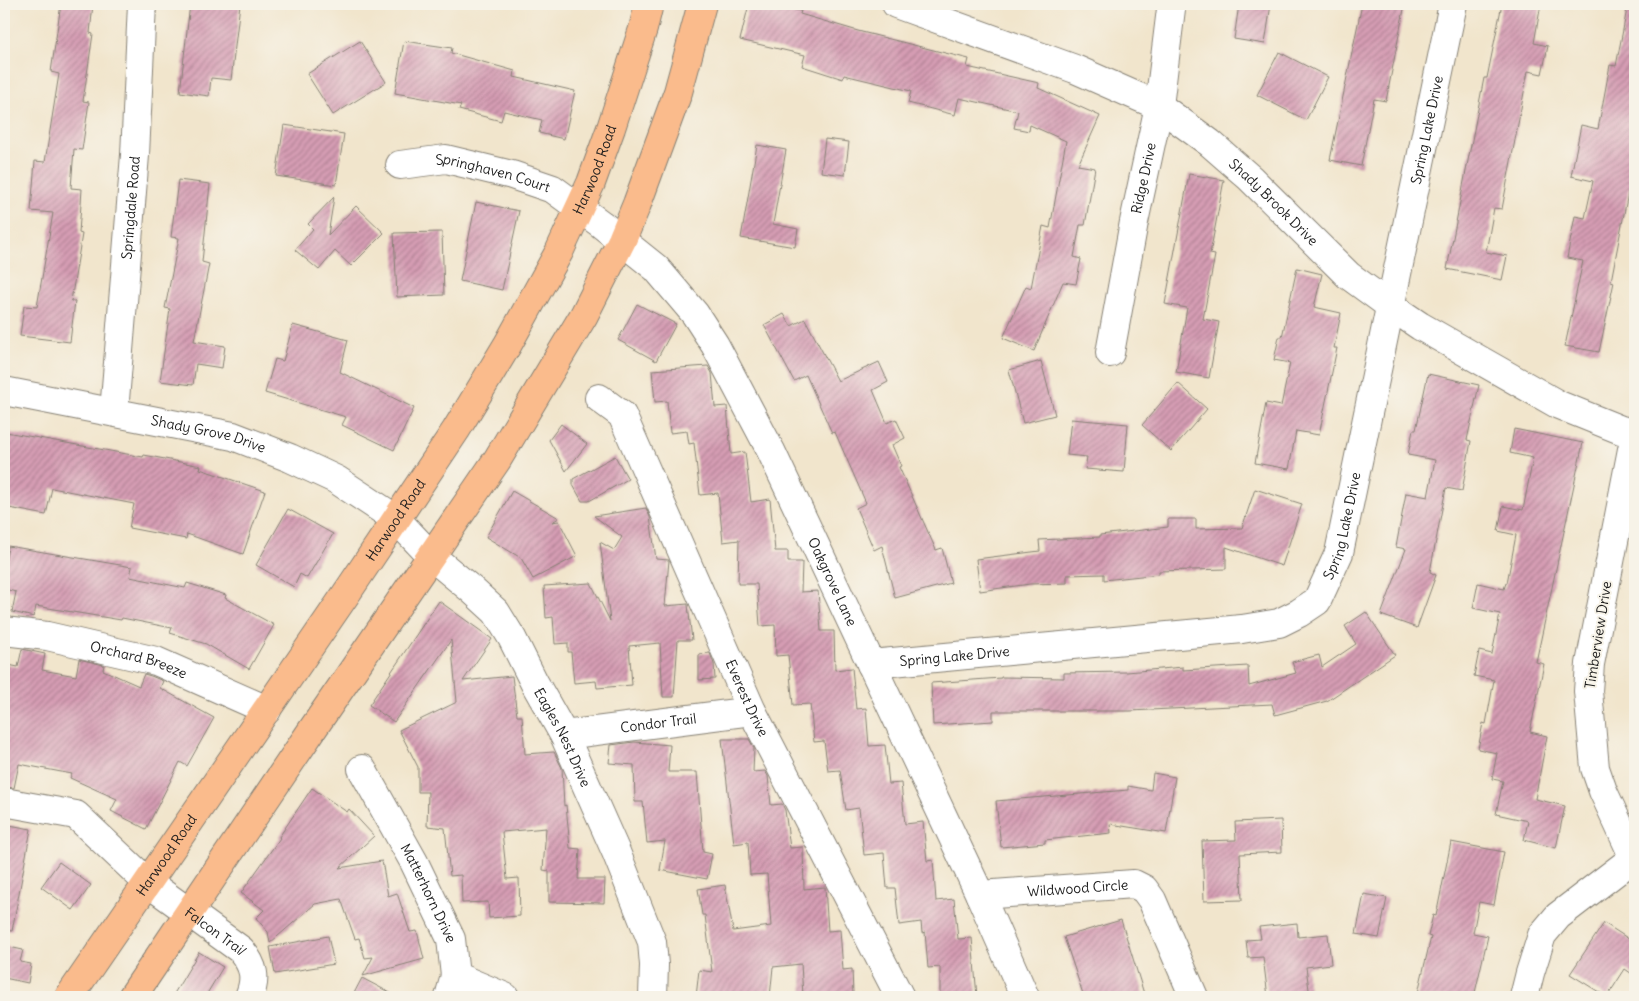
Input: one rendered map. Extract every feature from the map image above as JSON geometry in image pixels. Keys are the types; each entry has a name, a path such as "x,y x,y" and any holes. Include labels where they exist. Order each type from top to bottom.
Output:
{"main road":[{"name":"Harwood Road","path":"68,997 267,710 456,430 538,294 579,210 611,128 643,28 648,4"},
{"path":"132,997 497,460 584,315 622,240 637,204 678,92 702,4"}],"street":[{"name":"Springdale Road","path":"114,412 135,155 142,4"},
{"name":"Shady Brook Drive","path":"896,4 1075,69 1159,106 1210,143 1250,178 1348,275 1389,305 1420,326 1559,405 1621,430 1635,433"},
{"name":"Ridge Drive","path":"1110,353 1134,222 1159,106 1171,9 1170,4"},
{"name":"Spring Lake Drive","path":"871,664 1242,629 1279,623 1299,614 1317,601 1339,553 1453,4"},
{"name":"Springhaven Court","path":"400,165 446,159 512,175 553,190 579,210"},
{"name":"Oakgrove Lane","path":"579,210 622,240 656,268 695,314 715,345 771,451 1026,997"},
{"name":"Shady Grove Drive","path":"4,391 233,436 290,458 337,480 396,519"},
{"name":"Everest Drive","path":"599,398 622,415 752,711 900,997"},
{"name":"Timberview Drive","path":"1635,433 1590,664 1588,691 1595,768 1603,792 1635,859"},
{"name":"Eagles Nest Drive","path":"396,519 431,556 496,612 512,638 564,735 616,852 652,942 654,966 653,997"},
{"name":"Orchard Breeze","path":"4,631 47,636 156,661 267,710"},
{"name":"Condor Trail","path":"564,735 752,711"},
{"name":"Matterhorn Drive","path":"362,769 414,862 451,939 452,986 505,997"},
{"path":"4,802 76,816 148,882"},
{"path":"1524,997 1542,934 1558,916 1635,859"},
{"name":"Falcon Trail","path":"148,882 241,950 249,960 254,973 249,997"},
{"name":"Wildwood Circle","path":"980,895 1134,884 1144,888 1152,900 1194,997"}],"building":[{"path":"61,4 93,4 90,33 93,34 83,101 89,102 82,150 74,149 71,188 82,189 79,233 82,234 71,301 75,301 70,342 20,336 24,306 37,307 53,213 31,211 35,161 45,162 59,74 51,72"},
{"path":"190,4 240,4 231,80 211,78 209,96 180,92"},
{"path":"749,4 768,4 801,11 800,14 858,31 969,59 967,67 1039,83 1038,88 1100,116 1078,165 1095,168 1085,225 1080,225 1074,257 1081,259 1076,284 1063,282 1034,351 1003,338 1026,286 1031,288 1043,226 1050,228 1066,141 1030,125 1029,131 1014,128 1018,111 959,98 955,115 908,103 911,91 844,75 843,79 802,66 805,55 740,40"},
{"path":"1239,4 1271,4 1265,44 1234,39"},
{"path":"1362,4 1405,4 1386,101 1374,99 1361,166 1330,160"},
{"path":"1502,4 1541,4 1534,43 1548,46 1542,74 1528,71 1502,209 1494,208 1486,252 1507,256 1502,280 1447,269 1484,78 1487,78"},
{"path":"1627,9 1635,10 1635,175 1633,188 1629,188 1611,281 1614,282 1599,352 1565,346 1583,261 1567,258 1575,216 1585,218 1593,181 1571,176 1581,125 1598,129 1610,65 1616,66"},
{"path":"360,41 386,82 333,115 307,74"},
{"path":"404,41 452,48 451,53 515,71 514,77 575,91 564,139 539,133 542,120 504,111 501,121 459,110 461,105 395,93"},
{"path":"1279,52 1328,77 1306,120 1257,95"},
{"path":"284,125 344,134 336,185 276,176"},
{"path":"825,139 849,142 845,175 821,172"},
{"path":"757,145 786,150 773,224 798,229 795,247 741,238"},
{"path":"1189,174 1224,180 1210,254 1215,255 1203,319 1219,322 1209,378 1176,372 1187,308 1165,304"},
{"path":"178,180 210,184 202,262 209,264 194,341 225,346 222,368 196,364 193,385 160,381 170,309 165,308 179,238 171,237"},
{"path":"334,197 328,235 356,206 384,233 351,266 335,251 319,270 295,250 313,229 308,224"},
{"path":"476,202 519,211 502,290 460,281"},
{"path":"442,232 444,295 397,297 394,233"},
{"path":"1297,268 1322,274 1314,307 1341,313 1334,348 1337,348 1319,435 1296,431 1289,469 1255,463 1266,403 1281,406 1290,363 1274,360 1279,337 1282,337"},
{"path":"637,304 676,324 656,361 618,340"},
{"path":"784,314 791,326 805,319 838,381 879,362 888,382 873,390 887,423 896,419 905,438 892,445 901,466 899,467 936,550 942,548 951,583 895,598 882,546 874,550 856,508 866,503 835,432 832,433 806,375 794,381 764,325"},
{"path":"293,325 348,340 340,372 414,408 394,450 342,425 346,417 265,393 275,359 283,361"},
{"path":"1041,361 1055,415 1023,423 1009,370"},
{"path":"708,366 712,373 715,407 727,406 731,454 745,452 751,502 770,499 775,551 788,551 788,562 802,562 801,592 818,591 821,631 834,631 835,670 852,668 856,709 866,708 869,746 885,745 889,784 901,783 905,824 923,822 927,861 933,860 936,901 954,899 958,939 972,938 977,997 940,997 940,967 928,968 925,932 922,933 921,922 899,925 895,888 887,888 884,853 864,855 859,808 846,810 840,770 828,771 824,741 814,742 810,704 793,705 788,655 776,656 775,625 760,626 757,584 738,584 739,540 723,542 718,493 700,495 694,443 689,444 687,431 670,433 667,401 655,402 652,370"},
{"path":"1428,374 1479,385 1467,440 1471,441 1462,491 1446,488 1430,572 1436,575 1417,628 1381,615 1406,549 1396,547 1406,493 1428,497 1435,460 1408,455 1413,430 1416,430"},
{"path":"1178,383 1207,409 1171,451 1142,425"},
{"path":"1071,419 1128,424 1124,472 1085,469 1087,457 1067,455"},
{"path":"561,424 587,444 566,471 549,440"},
{"path":"1514,429 1583,443 1536,662 1544,664 1530,732 1547,736 1535,799 1565,806 1556,848 1524,840 1528,821 1496,814 1503,781 1492,779 1497,753 1478,749 1483,723 1486,724 1494,680 1474,676 1479,651 1492,654 1500,614 1473,608 1478,583 1504,589 1507,583 1516,535 1498,531 1503,506 1523,510 1533,458 1510,453"},
{"path":"6,432 201,466 200,469 265,491 243,554 187,534 186,539 129,528 134,504 52,488 46,515 4,507 4,445"},
{"path":"615,456 628,479 589,501 582,501 573,485 573,479"},
{"path":"1255,489 1302,504 1282,566 1226,547 1226,569 1159,571 1159,574 1104,580 1104,574 1067,575 1067,583 1030,584 980,591 976,559 1040,551 1039,540 1100,537 1100,535 1168,527 1168,519 1196,519 1196,529 1242,528"},
{"path":"512,491 559,518 552,522 559,521 577,556 533,579 521,558 486,537"},
{"path":"646,508 650,517 656,559 669,560 665,606 688,604 692,640 678,640 674,697 663,697 660,643 629,646 632,685 597,688 596,681 574,683 571,652 568,652 568,643 555,644 553,617 546,618 544,586 591,583 610,621 600,542 614,550 622,537 594,516"},
{"path":"288,509 333,534 307,578 300,574 294,587 256,565"},
{"path":"8,546 132,567 130,577 185,588 187,583 226,595 225,598 274,625 249,669 206,644 170,633 172,628 122,618 121,620 36,606 34,617 12,612 16,592 4,589 4,570"},
{"path":"439,601 492,639 463,681 512,676 517,716 522,716 525,754 554,752 562,768 564,806 566,805 570,848 580,849 578,879 605,879 604,903 549,902 549,871 543,870 546,828 502,832 507,879 519,878 520,916 489,918 488,902 462,903 461,875 450,876 445,828 427,826 428,792 418,792 418,767 399,730 457,702 451,640 394,722 369,705"},
{"path":"1366,612 1395,655 1327,701 1275,715 1272,704 1130,711 993,711 993,721 933,725 931,683 1001,677 1064,678 1064,673 1127,672 1183,667 1183,670 1248,666 1249,686 1296,673 1292,662 1319,655 1322,667 1356,644 1345,626"},
{"path":"22,649 45,654 42,670 76,676 79,659 104,665 103,670 139,686 144,674 151,676 163,681 160,688 214,718 187,766 180,762 146,829 111,811 117,799 70,778 72,774 19,764 14,788 4,787 4,664 18,667"},
{"path":"710,653 714,664 715,679 699,680 699,654"},
{"path":"722,739 749,739 754,748 753,772 765,771 768,776 771,805 782,804 785,810 790,848 803,847 804,889 825,887 828,931 840,930 843,970 852,969 853,994 803,996 801,964 773,967 770,997 696,997 699,970 712,972 705,915 702,915 698,889 725,885 733,931 771,926 767,874 750,875 748,842 734,844"},
{"path":"634,742 670,745 668,772 697,772 703,852 712,854 707,879 660,870 665,841 647,843 643,802 635,802 634,765 609,763 611,745"},
{"path":"1153,773 1175,777 1166,833 1110,824 1111,833 1045,840 1045,843 1001,847 996,801 1128,790 1128,786 1151,790"},
{"path":"312,788 347,812 349,809 374,836 339,868 382,861 388,896 397,893 410,932 417,931 424,959 363,976 373,957 365,958 359,938 355,939 341,899 315,904 270,943 268,932 256,918 264,910 241,893"},
{"path":"1281,820 1282,852 1240,854 1242,900 1204,901 1202,841 1236,840 1235,822"},
{"path":"4,824 31,829 12,931 4,930"},
{"path":"1451,842 1504,852 1494,905 1479,902 1473,933 1488,936 1474,997 1417,997 1431,937 1428,936 1433,915 1436,916"},
{"path":"59,862 91,885 73,910 41,887"},
{"path":"1364,894 1387,898 1379,938 1356,934"},
{"path":"1121,920 1145,997 1084,997 1064,937"},
{"path":"1297,923 1298,937 1328,934 1331,964 1306,967 1310,997 1268,997 1263,957 1248,958 1246,940 1261,939 1259,927"},
{"path":"1604,923 1635,943 1635,976 1625,969 1607,997 1570,974"},
{"path":"328,936 334,964 275,974 270,947"},
{"path":"4,946 23,950 20,962 31,964 28,983 4,978"},
{"path":"199,952 223,967 205,997 172,997"},
{"path":"362,978 398,997 352,997"}]}
